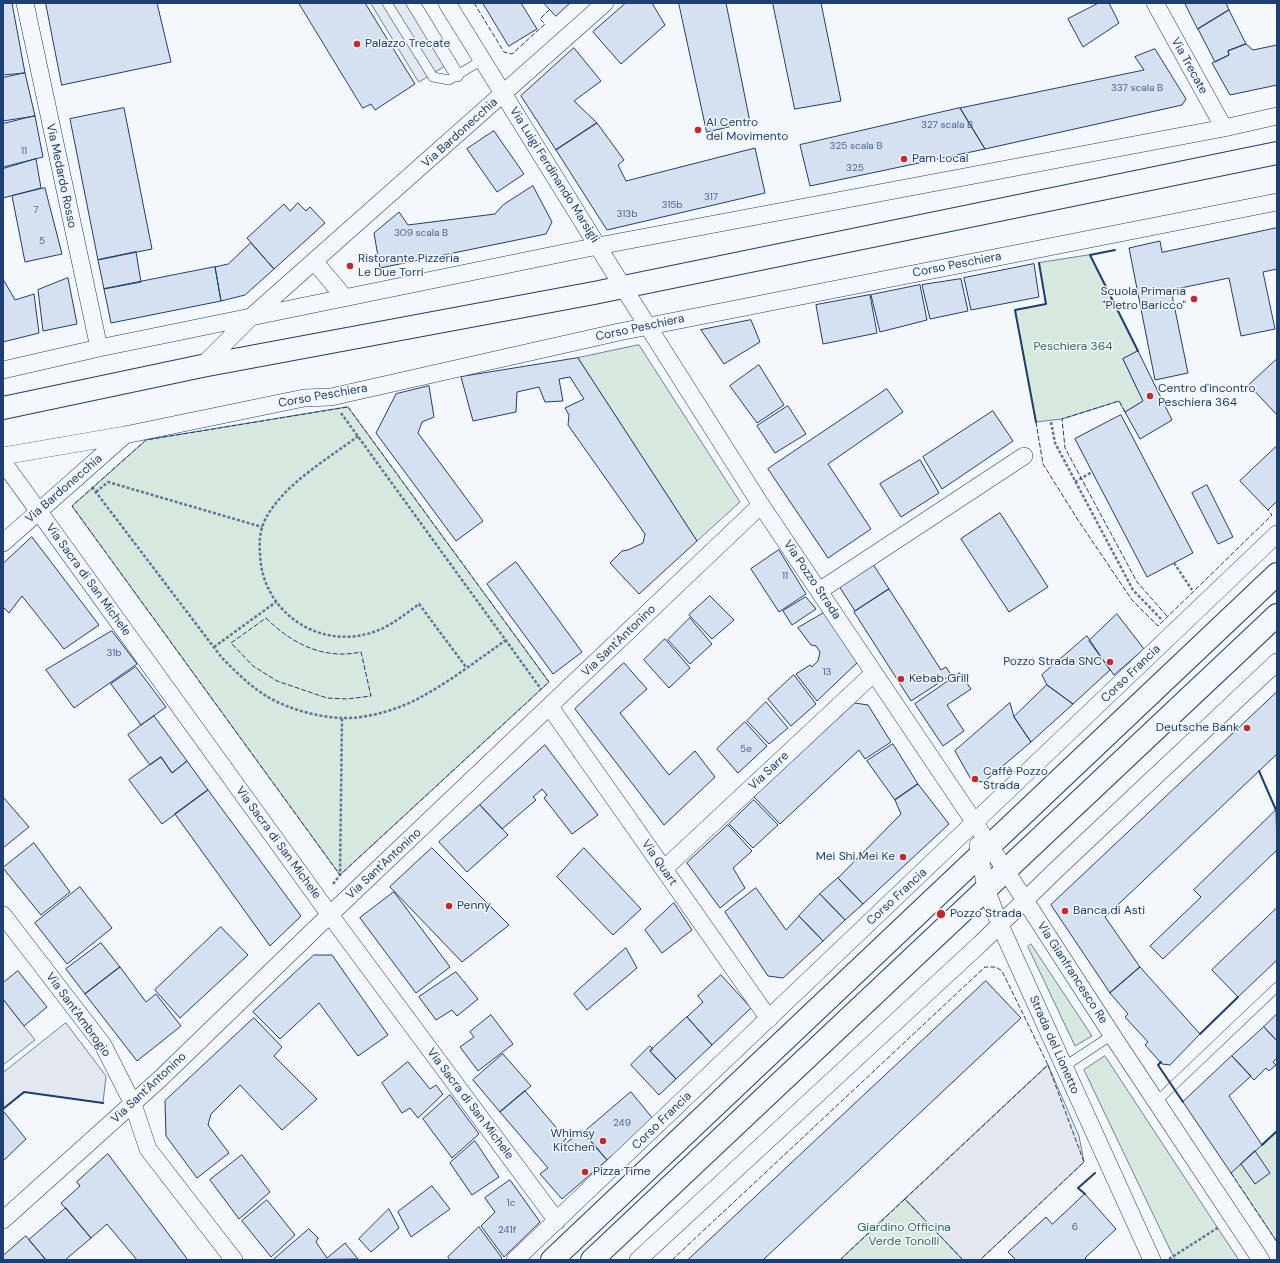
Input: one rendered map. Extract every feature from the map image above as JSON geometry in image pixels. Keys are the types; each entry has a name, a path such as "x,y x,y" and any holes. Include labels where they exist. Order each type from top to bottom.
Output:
{"main road":[{"path":"3,408 202,366 623,287 1277,153"},
{"name":"Corso Francia","path":"552,1260 1277,574"},
{"path":"592,1260 1277,615"}],"street":[{"name":"Via Medardo Rosso","path":"25,3 99,348"},
{"path":"413,3 457,75"},
{"name":"Via Luigi Ferdinando Marsigli","path":"447,3 623,287"},
{"name":"Via Bardonecchia","path":"202,366 251,317 605,3"},
{"name":"Via Trecate","path":"1155,3 1224,128"},
{"path":"3,370 99,348 598,246 1224,128 1277,116"},
{"name":"Corso Peschiera","path":"3,456 125,435 304,398 331,397 648,326 1277,202"},
{"path":"314,261 345,298"},
{"name":"Via Pozzo Strada","path":"623,287 761,505 975,823 985,851 1006,870"},
{"name":"Via Bardonecchia","path":"3,543 125,435"},
{"path":"819,591 1024,456"},
{"name":"Via Sacra di San Michele","path":"3,462 330,915 556,1221"},
{"name":"Via Sant'Antonino","path":"3,1220 133,1104 761,505"},
{"name":"Corso Francia","path":"515,1260 1277,534"},
{"path":"638,1260 1000,925 1024,900 1277,662"},
{"name":"Via Sarre","path":"664,869 874,673"},
{"name":"Via Quart","path":"550,707 769,1019"},
{"name":"Strada del Lionetto","path":"985,851 986,889 1000,925 1152,1260"},
{"name":"Via Gianfrancesco Re","path":"1006,870 1112,1035 1261,1260"},
{"name":"Via Sant'Ambrogio","path":"3,915 103,1045 133,1104 148,1150 234,1260"}],"lane":[{"path":"387,3 433,77 449,80 482,60"},
{"path":"1156,1102 1277,987"},
{"name":"Via Gianfrancesco Re","path":"1065,1066 1112,1035"}],"path":[{"path":"331,397 545,693 555,684 563,694"},
{"path":"1051,422 1055,443 1133,590 1174,632"},
{"path":"358,436 291,487 276,503 262,527 260,541 260,562 267,590 285,612 307,628 336,636 366,634 394,622 419,604 466,668"},
{"path":"1075,482 1092,472"},
{"path":"82,473 222,658 237,674 268,697 306,711 342,718 384,711 405,705 423,697 506,640"},
{"path":"96,492 108,482 262,527"},
{"path":"1174,563 1193,592 1205,603"},
{"path":"214,646 276,602"},
{"path":"333,884 340,875 342,718"},
{"path":"1168,1260 1233,1218"}],"green space":[{"name":"Peschiera 364","path":"1090,255 1138,351 1123,359 1143,401 1125,412 1119,401 1062,419 1036,422 1015,310 1046,304 1039,263"},
{"path":"639,345 740,502 697,541 578,358"},
{"path":"348,407 549,682 340,875 72,506 146,440"},
{"path":"1031,944 1092,1036 1075,1046 1028,947"},
{"path":"1105,1056 1239,1260 1175,1260 1084,1070"},
{"path":"1277,1131 1277,1242 1231,1173"},
{"name":"Giardino Officina Verde Tonolli","path":"905,1199 963,1260 840,1260"}],"shaded area":[{"path":"371,3 406,3 445,66 419,82"},
{"path":"3,999 35,1040 3,1065"},
{"path":"66,1023 106,1076 103,1103 25,1092 3,1109 3,1073"},
{"path":"1048,1065 1079,1136 1084,1162 980,1260 963,1260 905,1199"}],"building":[{"path":"3,3 12,3 25,73 3,75"},
{"path":"46,3 157,3 171,62 62,85"},
{"name":"Palazzo Trecate","path":"299,3 365,3 415,84 375,110 371,104 363,108"},
{"path":"483,3 521,3 537,29 509,46"},
{"path":"544,3 570,3 556,16"},
{"path":"626,3 652,3 665,25 621,64 593,32"},
{"path":"679,3 726,3 750,122 707,132"},
{"path":"773,3 821,3 841,101 795,109"},
{"path":"1099,3 1109,3 1119,23 1083,47 1068,19"},
{"path":"1185,3 1226,3 1229,10 1198,29"},
{"path":"1229,10 1246,44 1228,51 1229,55 1215,62 1198,29"},
{"path":"1246,44 1253,50 1277,45 1277,85 1230,95 1212,63 1229,55 1228,51"},
{"path":"574,48 601,81 574,101 597,123 556,150 521,96"},
{"path":"1155,49 1186,99 1182,105 985,149 960,108 1144,70 1135,57"},
{"path":"25,73 35,116 3,121 3,78"},
{"path":"124,108 152,249 98,260 70,119"},
{"path":"960,108 985,149 810,186 800,145"},
{"path":"35,116 43,157 3,167 3,124"},
{"path":"597,123 624,160 618,165 626,181 755,148 765,193 607,230 556,150"},
{"path":"494,131 524,174 497,192 467,149"},
{"path":"36,159 41,188 3,198 3,169"},
{"path":"533,186 552,222 546,234 380,268 374,233 399,212 408,225 495,214 503,205"},
{"path":"45,188 62,254 25,262 12,196"},
{"path":"298,203 306,211 310,207 325,223 274,269 247,238 284,204 290,211"},
{"path":"1277,228 1277,269 1263,272 1275,329 1241,336 1229,278 1171,290 1188,373 1155,380 1129,248 1160,241 1162,252"},
{"path":"251,243 274,269 245,295 221,301 215,267 228,264"},
{"path":"136,252 141,282 104,289 98,260"},
{"path":"1034,264 1039,297 971,310 964,278"},
{"path":"215,267 221,301 111,323 104,289"},
{"path":"68,278 77,324 43,331 38,290"},
{"path":"3,279 15,300 34,294 39,333 3,342"},
{"path":"961,279 968,311 930,319 922,285"},
{"path":"920,285 927,320 880,332 871,295"},
{"path":"870,295 877,333 823,344 816,305"},
{"path":"751,320 760,342 724,364 701,330"},
{"name":"Centro d'incontro Peschiera 364","path":"1138,351 1172,420 1140,439 1125,412 1143,401 1123,359"},
{"path":"578,358 697,541 639,594 610,563 622,551 628,550 643,543 645,534 568,425 569,415 565,408 584,399 570,377 559,379 563,401 545,402 539,387 517,392 516,412 473,421 461,377"},
{"path":"1277,359 1277,415 1249,385"},
{"path":"759,365 784,405 757,423 730,386"},
{"path":"429,386 434,417 422,422 418,433 483,521 456,541 376,433 396,394"},
{"path":"887,389 903,412 828,464 871,529 828,558 768,469"},
{"path":"788,406 806,434 775,453 757,426"},
{"path":"993,411 1013,441 942,489 923,457"},
{"path":"1121,415 1193,553 1147,577 1075,439"},
{"path":"1277,446 1277,501 1268,510 1240,481"},
{"path":"920,460 939,493 901,517 880,484"},
{"path":"1207,485 1233,537 1218,544 1192,493"},
{"path":"1000,513 1048,587 1009,612 961,539"},
{"path":"32,537 99,625 64,649 22,596 9,613 3,607 3,564"},
{"path":"779,550 806,594 779,612 751,569"},
{"path":"871,561 889,589 855,611 837,583"},
{"path":"516,562 582,652 553,674 487,584"},
{"path":"889,589 941,670 946,667 951,675 911,701 854,612"},
{"path":"710,596 734,620 712,639 689,615"},
{"path":"806,597 816,609 792,625 783,611"},
{"path":"827,611 860,660 817,701 796,674 810,665 812,667 818,661 820,652 816,646 811,645 798,628"},
{"path":"1117,614 1144,649 1114,675 1089,641"},
{"path":"690,618 712,644 690,664 668,640"},
{"path":"112,631 137,664 74,708 46,670"},
{"path":"1087,636 1110,670 1073,704 1047,685 1042,675"},
{"path":"665,639 690,668 669,688 644,660"},
{"path":"624,663 647,689 620,713 669,775 695,751 715,777 664,825 575,709"},
{"path":"136,667 166,707 141,725 111,684"},
{"path":"960,673 971,689 947,705 964,731 943,746 915,704"},
{"path":"794,675 816,704 791,726 768,699"},
{"path":"1047,685 1073,704 1031,742 1014,717"},
{"path":"1277,692 1277,754 1105,917 1140,967 1110,993 1051,905"},
{"path":"766,702 788,728 769,744 747,721"},
{"path":"855,703 868,705 891,742 865,759 859,750 780,824 754,797"},
{"path":"1010,703 1014,717 1031,742 984,782 972,781 955,751"},
{"path":"154,716 187,761 172,773 161,757 150,765 128,735"},
{"path":"745,722 767,746 738,773 717,749"},
{"path":"893,744 918,784 895,800 867,761"},
{"path":"545,745 598,815 572,834 544,798 547,795 542,789 533,797 536,800 502,829 480,805"},
{"path":"161,757 172,773 187,761 208,790 162,824 129,780"},
{"path":"918,784 949,824 863,904 838,878 901,814 895,800"},
{"path":"208,790 301,916 270,946 175,814"},
{"path":"3,797 29,827 3,848"},
{"path":"754,800 778,825 753,848 729,824"},
{"path":"480,805 508,835 467,872 439,842"},
{"path":"1276,810 1277,850 1163,959 1150,946 1201,897 1194,890"},
{"path":"728,825 752,851 733,868 745,888 720,908 687,863"},
{"path":"34,843 70,892 41,915 3,868"},
{"name":"Penny","path":"432,848 509,925 462,962 390,887"},
{"path":"584,848 641,909 613,935 557,877"},
{"path":"838,878 863,904 845,920 820,894"},
{"path":"80,887 112,928 67,964 35,923"},
{"path":"756,888 786,930 799,916 823,941 783,978 768,976 725,912"},
{"path":"394,892 450,967 416,993 360,918"},
{"path":"820,894 845,920 823,941 799,916"},
{"path":"674,903 692,930 662,953 645,930"},
{"path":"1277,908 1277,960 1238,997 1212,970"},
{"path":"221,927 248,955 180,1018 155,990"},
{"path":"101,943 120,967 85,994 66,969"},
{"path":"626,948 637,968 587,1010 574,994"},
{"path":"314,955 332,955 388,1035 358,1056 319,1003 280,1039 253,1012"},
{"path":"120,967 146,1002 156,994 181,1026 137,1061 85,994"},
{"path":"1140,967 1200,1034 1170,1065 1162,1064 1145,1045 1148,1042 1125,1017 1128,1014 1110,993"},
{"path":"18,971 47,1007 24,1026 3,999 3,983"},
{"path":"456,972 478,999 457,1016 452,1010 436,1020 419,997"},
{"path":"721,975 751,1008 712,1045 687,1017 703,1002 698,996"},
{"path":"986,981 1021,1018 763,1260 688,1260"},
{"path":"1277,1014 1277,1041 1264,1027"},
{"path":"491,1015 513,1044 478,1071 460,1047 474,1037 470,1032"},
{"path":"687,1017 712,1045 676,1079 650,1051"},
{"path":"254,1018 282,1047 274,1056 317,1099 282,1130 240,1085 211,1114 208,1125 229,1153 197,1178 166,1136 165,1101"},
{"path":"1264,1027 1277,1041 1277,1058 1273,1062 1276,1065 1269,1071 1266,1068 1254,1080 1232,1056"},
{"path":"650,1046 653,1049 650,1051 676,1079 659,1095 631,1065"},
{"path":"503,1054 531,1086 500,1112 473,1080"},
{"path":"1232,1056 1251,1076 1229,1096 1262,1145 1231,1173 1183,1102"},
{"path":"408,1062 430,1089 436,1085 443,1094 418,1118 410,1108 402,1113 382,1083"},
{"path":"525,1091 566,1139 556,1148 558,1150 582,1130 607,1160 562,1199 540,1174 548,1168 500,1112"},
{"path":"631,1092 654,1120 607,1160 583,1133"},
{"path":"450,1095 479,1134 452,1158 423,1119"},
{"path":"4,1112 26,1139 3,1161 3,1113"},
{"path":"475,1141 499,1177 472,1195 450,1163"},
{"path":"1255,1151 1270,1173 1255,1184 1241,1164"},
{"path":"108,1154 188,1260 137,1260 107,1224 91,1238 61,1203 80,1186 77,1182"},
{"path":"242,1155 270,1192 239,1219 210,1180"},
{"path":"510,1180 540,1222 504,1257 481,1226 495,1212 485,1198"},
{"path":"432,1186 450,1209 411,1237 398,1212"},
{"path":"1085,1194 1116,1229 1085,1258 1087,1260 1016,1260 1008,1252 1046,1217 1052,1224"},
{"path":"267,1200 295,1235 271,1257 242,1221"},
{"path":"66,1208 91,1238 65,1260 46,1260 29,1240"},
{"path":"389,1209 399,1228 371,1252 359,1239"},
{"path":"479,1227 502,1258 500,1260 450,1260 448,1257"},
{"path":"309,1229 318,1238 316,1242 327,1258 345,1243 358,1259 273,1260"},
{"path":"26,1236 46,1260 3,1260 3,1256"}],"fence":[{"path":"474,3 504,52 512,54 545,24 540,19 550,9"},
{"path":"1125,412 1119,401 1062,419 1065,448 1137,582 1167,616"},
{"path":"348,407 549,682 340,875 72,506 146,440 348,407"},
{"path":"1036,422 1043,464 1078,520 1132,600 1158,626 1272,515 1268,510"},
{"path":"266,618 287,635 309,648 334,654 361,652 371,696 347,699 327,698 277,681 253,666 231,643 266,618"},
{"path":"672,1260 985,967 996,967 1002,971 1048,1065"},
{"path":"905,1199 1048,1065 1084,1162 980,1260"},
{"path":"1231,1173 1277,1242"},
{"path":"840,1260 905,1199 963,1260"}],"wall":[{"path":"1115,250 1090,255 1138,351"},
{"path":"1036,422 1015,310 1046,304 1039,263"},
{"path":"1259,771 1276,810"},
{"path":"1200,1034 1238,997"},
{"path":"1161,1062 1158,1065 1183,1102"},
{"path":"3,1109 24,1092 103,1103"},
{"path":"1262,1145 1277,1131"},
{"path":"1085,1194 1078,1188 1095,1173"}],"place":[{"name":"Palazzo Trecate","path":"357,44"},
{"name":"Al Centro del Movimento","path":"698,130"},
{"name":"Pam Local","path":"904,159"},
{"name":"Ristorante Pizzeria Le Due Torri","path":"350,266"},
{"name":"Scuola Primaria \"Pietro Baricco\"","path":"1194,299"},
{"name":"Centro d'incontro Peschiera 364","path":"1150,396"},
{"name":"Pozzo Strada SNC","path":"1110,662"},
{"name":"Kebab Grill","path":"901,679"},
{"name":"Deutsche Bank","path":"1247,728"},
{"name":"Caffè Pozzo Strada","path":"975,779"},
{"name":"Mei Shi Mei Ke","path":"903,857"},
{"name":"Penny","path":"449,906"},
{"name":"Banca di Asti","path":"1065,911"},
{"name":"Pozzo Strada","path":"941,914"},
{"name":"Whimsy Kitchen","path":"603,1141"},
{"name":"Pizza Time","path":"585,1172"}]}
